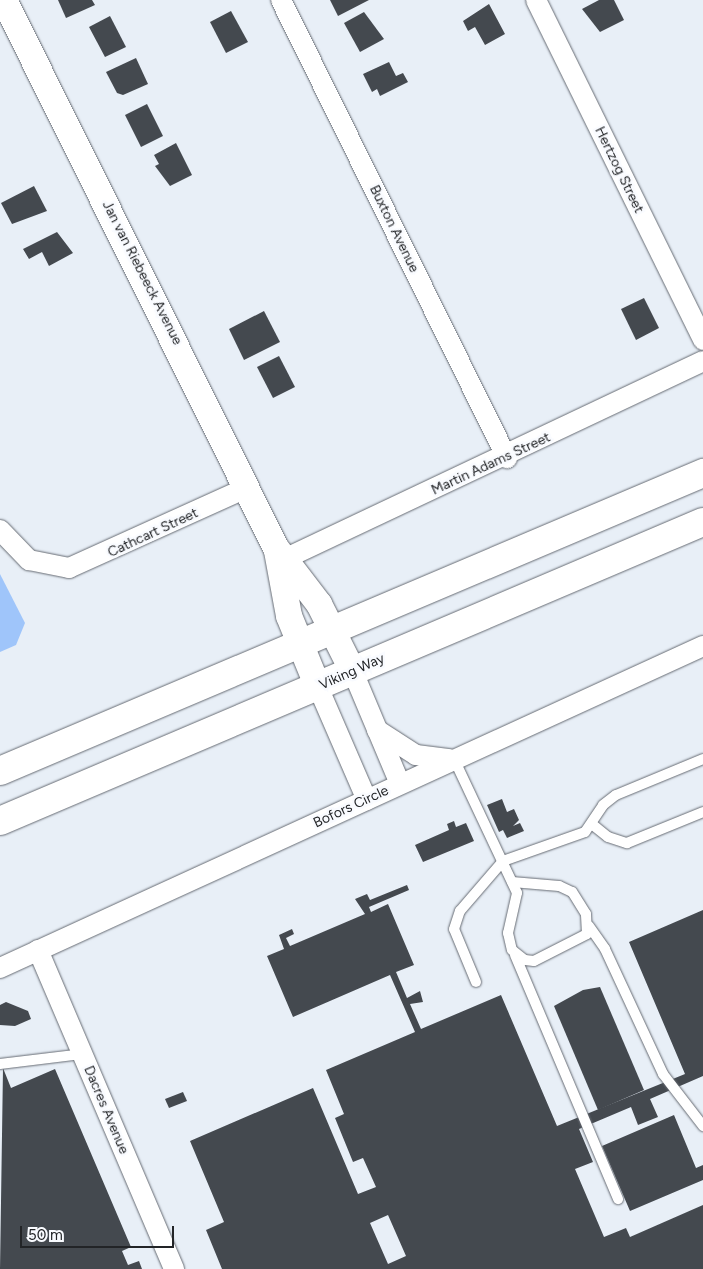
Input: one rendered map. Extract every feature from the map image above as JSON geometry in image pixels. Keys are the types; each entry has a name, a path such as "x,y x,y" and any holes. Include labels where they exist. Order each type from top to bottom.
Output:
{"main road":[{"path":"0,771 703,473"},
{"name":"Viking Way","path":"0,821 703,522"}],"street":[{"name":"Jan van Riebeeck Avenue","path":"4,0 248,487 280,556 333,630 400,784"},
{"name":"Buxton Avenue","path":"282,0 507,458"},
{"name":"Hertzog Street","path":"536,0 703,340"},
{"name":"Martin Adams Street","path":"280,556 507,458 703,361"},
{"name":"Cathcart Street","path":"0,530 22,556 54,568 85,564 248,487"},
{"name":"Jan van Riebeeck Avenue","path":"280,556 298,644 367,800"},
{"name":"Bofors Circle","path":"0,968 703,646"},
{"path":"376,729 416,755 454,759"},
{"name":"Dacres Avenue","path":"38,950 174,1269"}],"lane":[{"path":"476,982 454,929 460,911 504,861 593,825 603,805 616,795 703,758"},
{"path":"454,759 504,861 512,882 517,899 508,933 515,955 618,1199"},
{"path":"593,825 608,838 627,843 703,812"},
{"path":"512,882 559,886 572,892 580,900 589,926 608,955 663,1074 703,1126"},
{"path":"515,955 534,960 582,939 589,926"},
{"path":"0,1064 83,1054"}],"shaded area":[{"path":"0,574 25,623 16,645 0,652"}],"building":[{"path":"58,0 92,0 95,5 66,18"},
{"path":"330,0 369,0 338,16"},
{"path":"599,0 614,0 624,20 600,32 582,9"},
{"path":"489,4 505,34 485,45 475,27 468,31 463,21"},
{"path":"231,11 248,42 226,53 210,22"},
{"path":"364,12 384,39 360,52 344,23"},
{"path":"110,16 126,47 105,57 89,27"},
{"path":"136,58 148,84 123,95 117,93 106,72"},
{"path":"389,62 396,76 403,73 408,82 380,96 377,89 372,92 363,74"},
{"path":"147,104 163,136 141,147 125,115"},
{"path":"176,143 192,175 170,186 155,166 159,164 154,155"},
{"path":"34,186 47,211 12,224 1,203"},
{"path":"57,232 73,253 49,266 42,252 29,259 23,249"},
{"path":"644,298 659,328 636,340 621,309"},
{"path":"264,311 280,342 244,360 229,329"},
{"path":"279,356 295,387 273,398 257,367"},
{"path":"502,799 507,812 514,809 519,820 513,826 520,823 524,831 507,838 503,830 499,832 487,805"},
{"path":"454,821 456,827 466,823 474,841 423,862 415,845 449,830 447,824"},
{"path":"407,885 409,890 369,907 371,912 388,904 414,965 396,972 407,998 420,991 423,1002 410,1004 421,1029 501,995 557,1126 685,1074 629,942 703,910 703,1076 650,1099 658,1117 638,1125 631,1107 579,1129 593,1162 575,1169 604,1237 626,1228 630,1237 703,1205 703,1269 222,1269 206,1230 224,1222 190,1141 313,1088 358,1194 376,1187 363,1158 353,1162 335,1118 344,1114 326,1070 415,1032 390,975 293,1017 267,956 284,949 279,935 292,929 294,934 286,938 290,946 365,914 355,899 367,894 370,900","holes":["388,1215 406,1256 388,1264 370,1223"]},
{"path":"600,987 644,1090 598,1110 554,1006 583,990"},
{"path":"6,1002 28,1011 31,1019 15,1026 0,1025 0,1005"},
{"path":"3,1068 11,1088 55,1069 131,1247 122,1251 128,1265 139,1261 142,1269 0,1269"},
{"path":"183,1092 187,1101 169,1108 165,1099"},
{"path":"674,1115 696,1168 703,1165 703,1180 630,1211 602,1146"}]}
